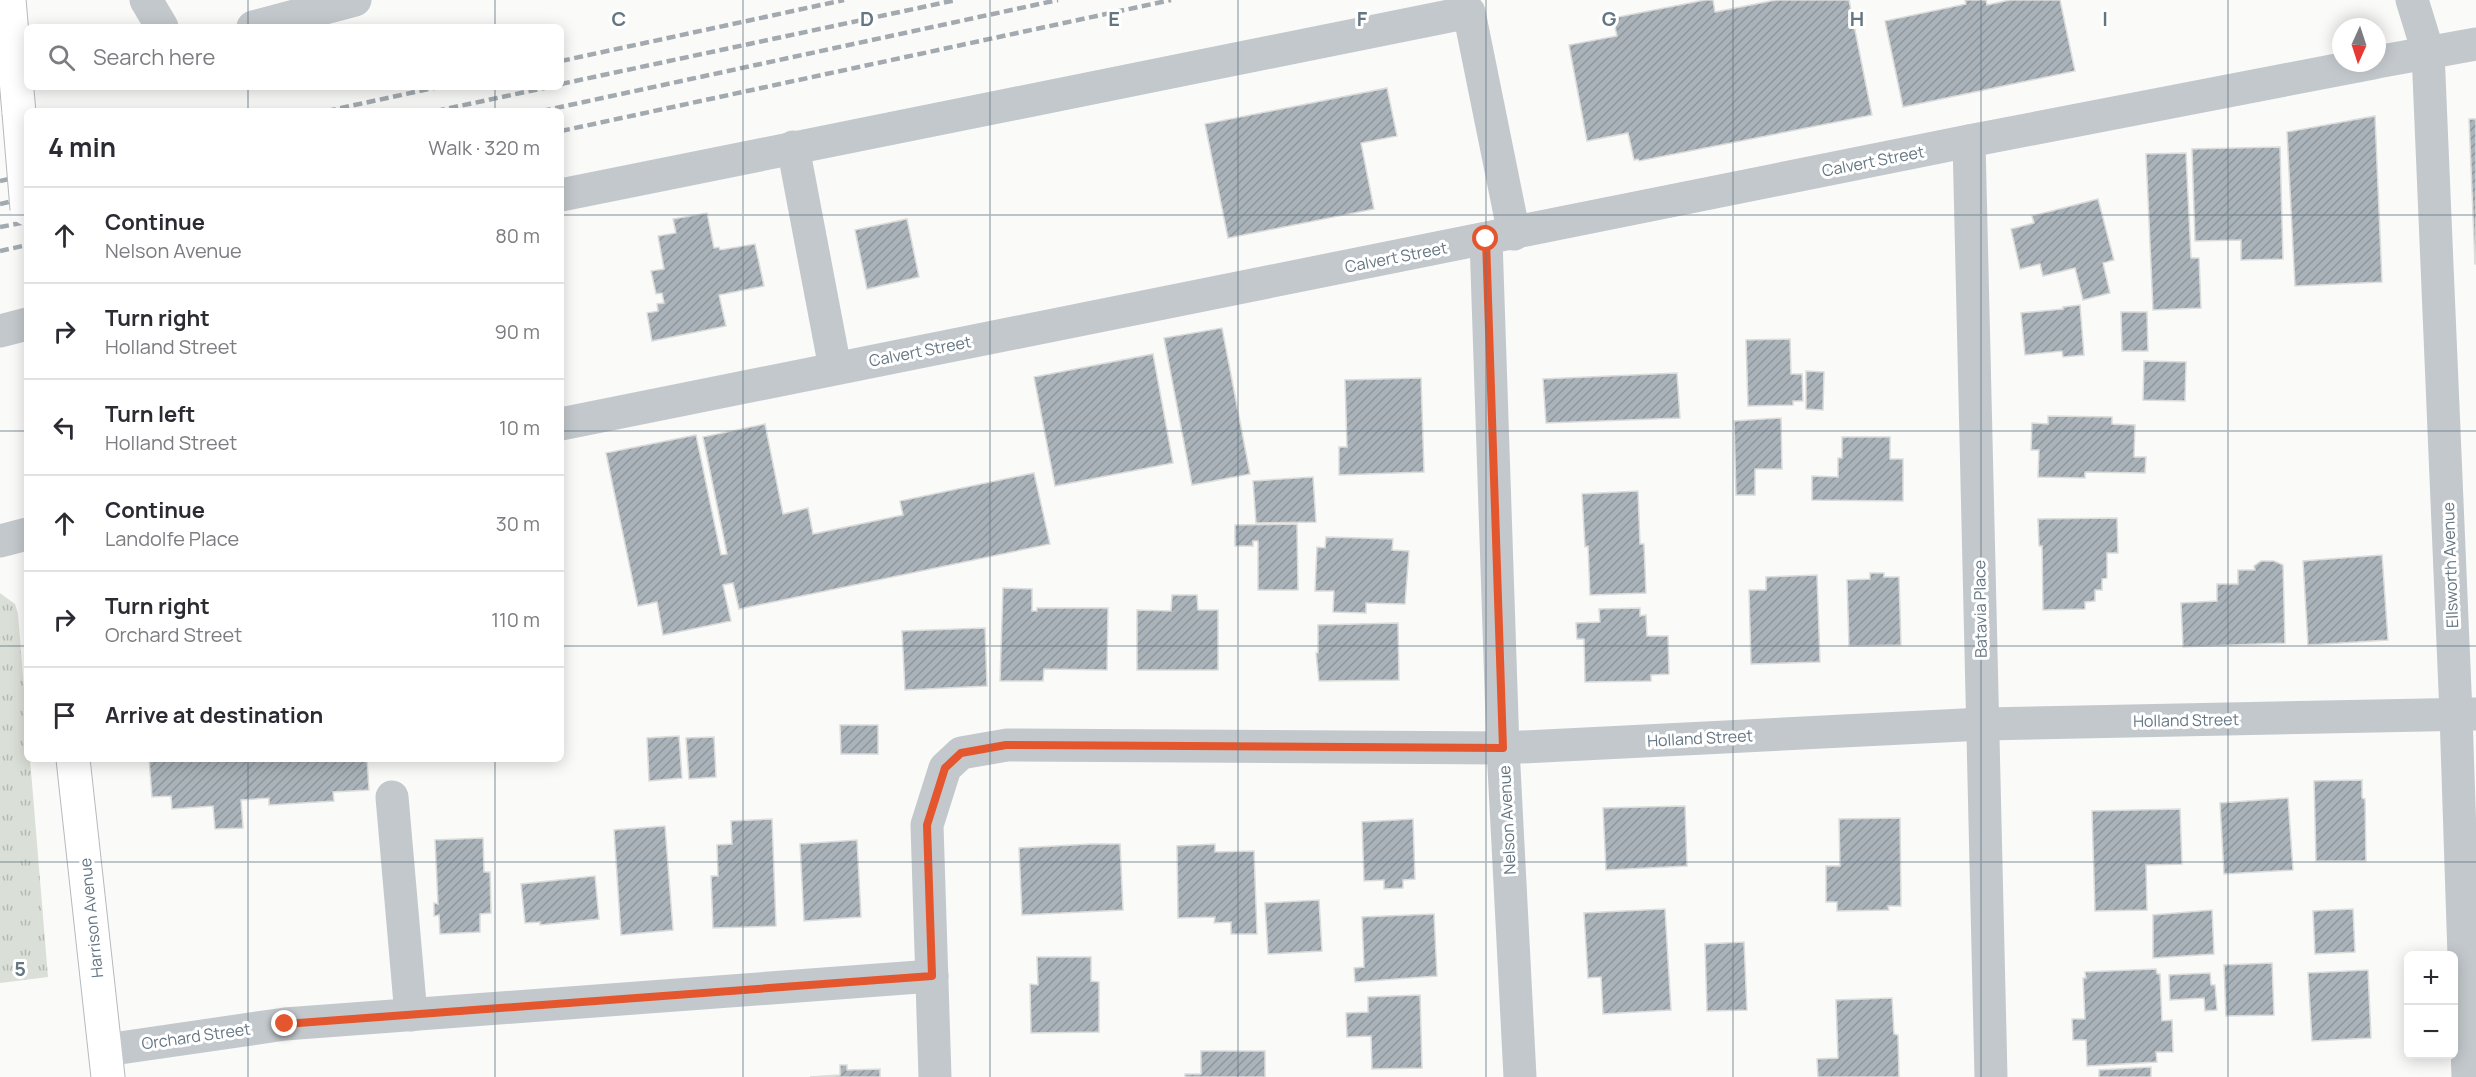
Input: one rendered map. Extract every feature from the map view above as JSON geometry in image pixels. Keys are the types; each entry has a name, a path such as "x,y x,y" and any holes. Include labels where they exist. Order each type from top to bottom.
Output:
{"main road":[{"path":"9,0 24,173"},
{"name":"Harrison Avenue","path":"73,762 107,1063"}],"street":[{"path":"146,0 160,24"},
{"path":"259,24 292,7 355,0"},
{"name":"Ellsworth Avenue","path":"2412,0 2428,52 2466,714 2468,1077"},
{"name":"Nelson Avenue","path":"793,147 1469,12 1500,236 1503,748 1520,1077"},
{"name":"Calvert Street","path":"2386,61 2476,44"},
{"name":"Calvert Street","path":"564,423 1969,141 2332,71"},
{"name":"Batavia Place","path":"1969,141 1991,1077"},
{"path":"564,194 793,147 835,368"},
{"path":"0,331 24,325"},
{"path":"0,541 24,535"},
{"name":"Holland Street","path":"935,1077 927,825 945,768 961,753 1006,745 1503,748 1983,724 2466,714"},
{"path":"392,797 411,1014"},
{"name":"Orchard Street","path":"107,1063 285,1024 932,976"}],"green space":[{"path":"0,593 15,604 18,614 24,689 24,762 30,762 48,977 0,983"}],"building":[{"path":"1713,0 1715,12 1776,0 1849,0 1872,115 1639,161 1634,160 1628,133 1587,141 1569,45 1617,36 1613,18"},
{"path":"1965,0 1986,0 1987,5 2010,0 2060,0 2075,71 1903,107 1885,21 1966,4"},
{"path":"1387,88 1397,136 1361,143 1374,209 1228,238 1205,124"},
{"path":"2375,116 2382,282 2295,286 2287,132"},
{"path":"2469,119 2476,119 2476,264 2475,264"},
{"path":"2280,147 2283,259 2241,260 2241,240 2195,241 2192,149"},
{"path":"2186,153 2191,258 2199,258 2201,308 2153,310 2146,154"},
{"path":"2098,199 2114,260 2103,263 2110,293 2083,300 2075,268 2043,276 2040,264 2020,269 2011,229 2034,223 2032,216"},
{"path":"707,213 714,248 719,247 720,250 755,244 764,286 719,295 726,326 652,341 647,313 658,311 657,304 664,303 662,293 656,294 651,271 664,269 658,236 676,233 673,219"},
{"path":"907,219 919,277 867,289 855,230"},
{"path":"2080,305 2084,355 2063,357 2062,351 2025,355 2021,313"},
{"path":"2121,312 2147,312 2148,351 2122,351"},
{"path":"1222,328 1250,474 1192,485 1164,338"},
{"path":"1790,339 1791,374 1802,374 1803,401 1793,401 1793,405 1748,406 1746,340"},
{"path":"1153,354 1173,463 1055,486 1034,377"},
{"path":"2144,361 2186,362 2185,401 2143,400"},
{"path":"1806,371 1824,372 1823,410 1806,409"},
{"path":"1677,373 1680,418 1546,423 1543,379"},
{"path":"1421,378 1424,472 1339,475 1339,447 1347,447 1345,380"},
{"path":"2048,416 2112,417 2112,424 2135,425 2134,457 2146,457 2145,473 2085,472 2085,478 2038,477 2039,450 2031,450 2032,423 2048,424"},
{"path":"1781,418 1782,469 1755,469 1755,495 1736,495 1734,421"},
{"path":"765,424 783,514 808,508 813,534 903,515 900,501 1034,473 1050,544 739,609 733,583 723,585 731,621 663,635 657,602 638,606 606,453 696,435 721,555 727,554 703,437"},
{"path":"1842,437 1890,437 1890,459 1903,459 1903,501 1812,500 1812,476 1838,477 1838,458 1842,458"},
{"path":"1313,477 1316,522 1256,523 1253,481"},
{"path":"1638,491 1640,544 1644,544 1646,593 1590,595 1588,546 1585,547 1582,494"},
{"path":"2117,518 2118,553 2107,553 2107,578 2102,579 2102,590 2095,590 2095,601 2085,602 2085,609 2043,610 2042,546 2039,546 2038,519"},
{"path":"1297,524 1298,590 1258,590 1258,541 1253,541 1253,546 1235,546 1235,525"},
{"path":"1326,537 1393,539 1392,550 1409,551 1405,604 1366,603 1366,613 1333,612 1334,591 1315,591 1317,547 1325,548"},
{"path":"2382,555 2388,640 2308,645 2303,561"},
{"path":"2261,561 2274,561 2283,565 2285,643 2183,647 2181,603 2217,601 2217,584 2238,584 2238,570 2255,570 2254,566"},
{"path":"1870,573 1884,573 1884,577 1899,577 1901,645 1849,646 1847,580 1870,579"},
{"path":"1817,575 1820,662 1751,664 1749,590 1766,590 1766,577"},
{"path":"1003,588 1032,589 1032,611 1037,611 1037,608 1108,608 1107,670 1044,669 1043,681 1000,681"},
{"path":"1172,595 1197,595 1198,610 1218,610 1218,670 1137,670 1137,610 1171,611"},
{"path":"1640,608 1640,616 1646,615 1647,636 1668,636 1669,674 1651,675 1651,681 1585,682 1584,639 1577,639 1576,623 1600,622 1599,609"},
{"path":"1398,623 1399,680 1319,681 1316,653 1318,653 1318,625"},
{"path":"985,628 987,686 905,690 902,631"},
{"path":"840,725 878,725 878,754 841,754"},
{"path":"679,736 682,778 649,781 647,738"},
{"path":"714,737 716,777 689,779 686,738"},
{"path":"149,762 367,762 369,790 333,792 334,801 269,805 269,798 241,800 243,828 215,829 213,806 172,809 171,796 152,797"},
{"path":"2362,780 2362,798 2365,799 2366,861 2316,861 2314,781"},
{"path":"2288,798 2293,870 2224,874 2220,803"},
{"path":"1685,806 1687,866 1606,870 1603,808"},
{"path":"2180,809 2182,864 2146,865 2147,910 2095,911 2092,811"},
{"path":"1900,818 1901,906 1888,906 1889,910 1837,911 1837,902 1826,902 1826,866 1840,866 1839,819"},
{"path":"772,819 776,926 713,928 711,876 718,876 717,845 732,844 731,821"},
{"path":"1413,819 1415,879 1403,880 1403,888 1384,889 1384,880 1364,881 1362,822"},
{"path":"665,826 673,930 621,935 614,830"},
{"path":"483,838 484,872 490,872 491,913 480,914 480,932 440,934 439,915 434,916 434,903 438,904 435,840"},
{"path":"857,840 861,917 804,921 800,844"},
{"path":"1120,844 1123,910 1022,915 1019,848"},
{"path":"1215,844 1215,852 1254,851 1257,934 1231,934 1231,922 1214,923 1215,917 1178,918 1177,846"},
{"path":"595,876 599,919 540,925 540,922 525,923 521,884"},
{"path":"1319,900 1322,951 1268,954 1265,903"},
{"path":"1665,909 1671,1010 1603,1014 1601,977 1588,978 1584,913"},
{"path":"2353,909 2355,952 2315,954 2313,911"},
{"path":"2212,910 2214,954 2153,958 2153,915"},
{"path":"1434,914 1437,976 1355,982 1354,968 1364,967 1362,917"},
{"path":"1744,942 1747,1010 1707,1011 1705,944"},
{"path":"1037,957 1091,957 1091,981 1099,982 1099,1032 1031,1033 1030,984 1038,985"},
{"path":"2272,963 2274,1015 2226,1016 2224,965"},
{"path":"2156,969 2157,974 2160,974 2162,1021 2172,1020 2173,1052 2156,1052 2157,1062 2087,1066 2086,1040 2073,1040 2072,1019 2085,1019 2083,978 2086,978 2085,972"},
{"path":"2368,970 2371,1038 2312,1041 2308,973"},
{"path":"2210,973 2211,985 2215,985 2217,1010 2205,1011 2204,998 2170,1000 2169,975"},
{"path":"1420,995 1422,1068 1372,1069 1371,1036 1347,1037 1346,1013 1368,1012 1368,997"},
{"path":"1892,998 1894,1034 1898,1035 1899,1077 1818,1077 1817,1059 1838,1058 1836,1000"},
{"path":"1201,1051 1265,1051 1265,1077 1185,1077 1185,1074 1201,1074"},
{"path":"840,1065 847,1065 847,1070 880,1069 880,1077 810,1077 840,1075"},
{"path":"2151,1067 2151,1077 2099,1077 2099,1070"}],"railway":[{"path":"564,60 844,0"},
{"path":"564,83 956,0"},
{"path":"556,108 1058,0"},
{"path":"564,130 1171,0"},
{"path":"341,108 424,90"},
{"path":"450,108 535,90"},
{"path":"0,181 24,176"},
{"path":"0,204 24,199"},
{"path":"0,227 24,223"},
{"path":"0,251 24,246"}],"route":[{"path":"285,1024 932,976 927,825 945,768 961,753 1006,745 1503,748 1486,239"}]}
